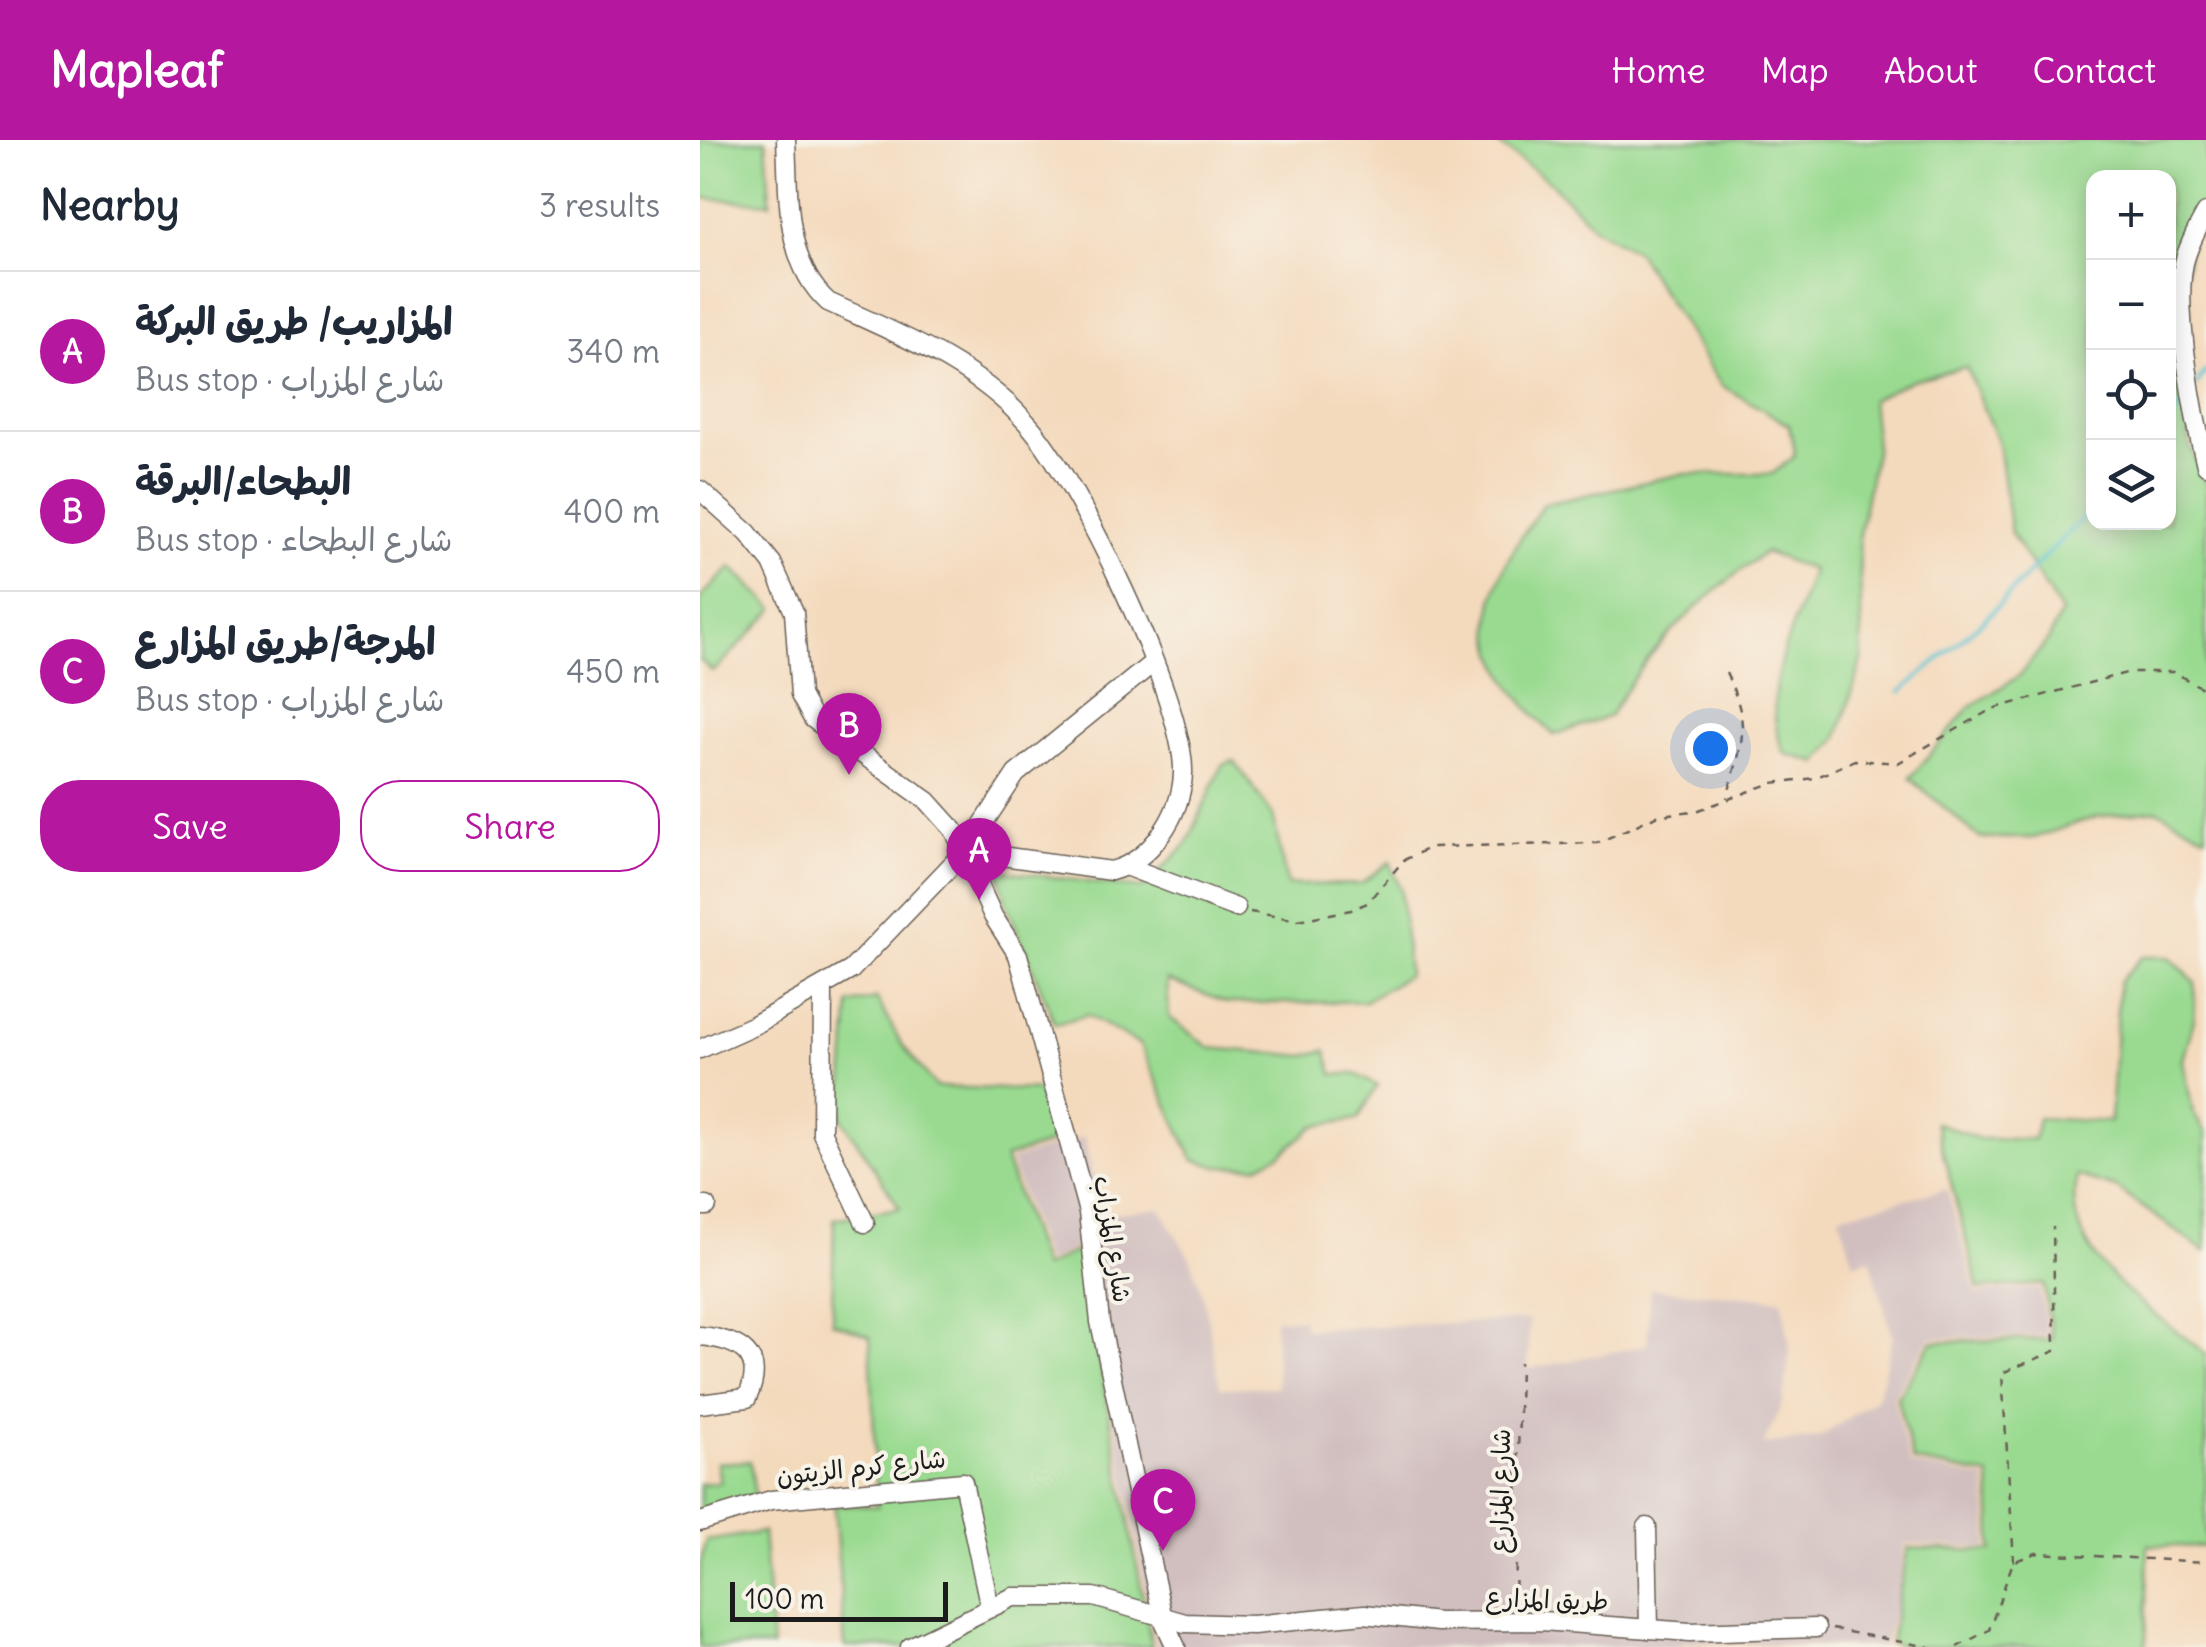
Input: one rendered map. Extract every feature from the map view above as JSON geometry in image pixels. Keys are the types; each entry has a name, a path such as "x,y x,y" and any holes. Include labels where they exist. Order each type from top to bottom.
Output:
{"street":[{"path":"786,140 800,264 814,289 828,302 968,370 1030,425 1063,475 1154,662 1178,734 1181,788 1149,851 1128,867 1111,871 965,851"},
{"path":"2206,213 2184,264 2183,289 2197,431 2206,465"},
{"name":"شارع المزراب","path":"700,490 748,533 772,563 794,612 800,695 813,719 928,801 965,851 994,916 1018,955 1092,1231 1100,1322 1163,1619 1176,1647"},
{"path":"700,1048 823,989 851,970 965,851 1016,774 1154,662"},
{"path":"1128,867 1236,908"},
{"path":"823,989 822,1133 866,1224"},
{"path":"700,1336 732,1339 752,1360 756,1380 747,1398 700,1404"},
{"name":"شارع كرم الزيتون","path":"700,1522 771,1500 962,1482 990,1608"},
{"path":"1647,1527 1650,1629"},
{"name":"طريق المزارع","path":"910,1647 1013,1597 1094,1597 1163,1619 1252,1625 1364,1614 1438,1622 1515,1621 1650,1629 1816,1628"}],"path":[{"path":"1236,908 1298,920 1352,910 1367,902 1404,860 1431,847 1597,844 1656,816 1699,810 1772,783 1816,778 1855,760 1898,763 1992,709 2130,672 2174,672 2206,690"},
{"path":"1726,673 1743,708 1741,745 1727,799"},
{"path":"1957,1647 1989,1630 2014,1562 2002,1373 2055,1351 2053,1227"},
{"name":"شارع المزارع","path":"1515,1621 1520,1362"},
{"path":"2014,1562 2036,1553 2206,1562"},
{"path":"1816,1628 1852,1630 1929,1647"}],"shaded area":[{"path":"1084,1137 1101,1215 1160,1208 1191,1260 1204,1299 1220,1388 1277,1387 1274,1318 1302,1319 1305,1329 1529,1320 1528,1369 1647,1345 1650,1289 1782,1299 1790,1349 1783,1401 1764,1445 1821,1437 1877,1398 1893,1337 1870,1258 1854,1263 1839,1215 1947,1189 1976,1293 2040,1288 2048,1336 1930,1338 1893,1397 1910,1464 1986,1479 1988,1548 1905,1544 1897,1601 1883,1647 1682,1642 1681,1647 1156,1647 1082,1244 1046,1263 1010,1160"}],"green space":[{"path":"700,140 766,140 770,203 700,198"},
{"path":"1493,140 2206,140 2206,202 2192,228 2176,331 2190,446 2206,485 2206,836 2157,810 2096,817 2033,838 1980,838 1910,778 1970,707 2019,676 2049,639 2061,612 2011,533 1998,443 1966,367 1912,380 1871,400 1876,447 1859,534 1862,660 1838,738 1818,763 1784,753 1774,706 1781,661 1812,570 1765,552 1678,625 1643,666 1610,716 1554,735 1506,677 1494,650 1490,623 1504,567 1544,504 1682,474 1772,474 1795,456 1789,425 1721,385 1637,252 1595,228 1550,182"},
{"path":"731,567 775,609 713,672 700,660 700,598"},
{"path":"1234,761 1273,815 1287,885 1361,884 1390,862 1401,890 1408,975 1365,1001 1305,1003 1227,1003 1167,980 1169,1017 1210,1048 1305,1056 1326,1050 1333,1074 1356,1074 1377,1086 1358,1119 1315,1126 1281,1154 1257,1166 1218,1167 1193,1159 1140,1045 1087,1015 1055,1024 1005,900 999,870 1142,889 1187,844 1222,765"},
{"path":"2142,957 2170,957 2195,982 2194,1020 2183,1060 2193,1112 2206,1133 2206,1252 2116,1188 2077,1176 2074,1204 2081,1231 2114,1278 2206,1354 2206,1547 2148,1545 2146,1647 1902,1647 1890,1643 1908,1548 1992,1551 1990,1476 1913,1461 1897,1398 1932,1342 2052,1339 2044,1284 1979,1289 1935,1122 1979,1139 2034,1139 2038,1118 2110,1122 2119,982"},
{"path":"877,999 901,1043 936,1087 1039,1090 1054,1142 1005,1158 1043,1268 1079,1249 1152,1647 845,1647 834,1505 877,1506 870,1336 832,1322 834,1219 900,1208 841,1117 850,1004"},
{"path":"750,1461 755,1495 700,1513 700,1484 720,1482 717,1463"},
{"path":"763,1532 772,1647 700,1647 700,1566 706,1541"}],"waterway":[{"path":"2197,384 2206,371"},
{"path":"2176,413 2186,399"},
{"path":"1901,692 1984,620 2086,514"}],"place":[{"name":"البطحاء/البرقة","path":"849,775"},
{"name":"المزاريب/ طريق البركة","path":"979,900"},
{"name":"المرجة/طريق المزارع","path":"1163,1551"}]}
